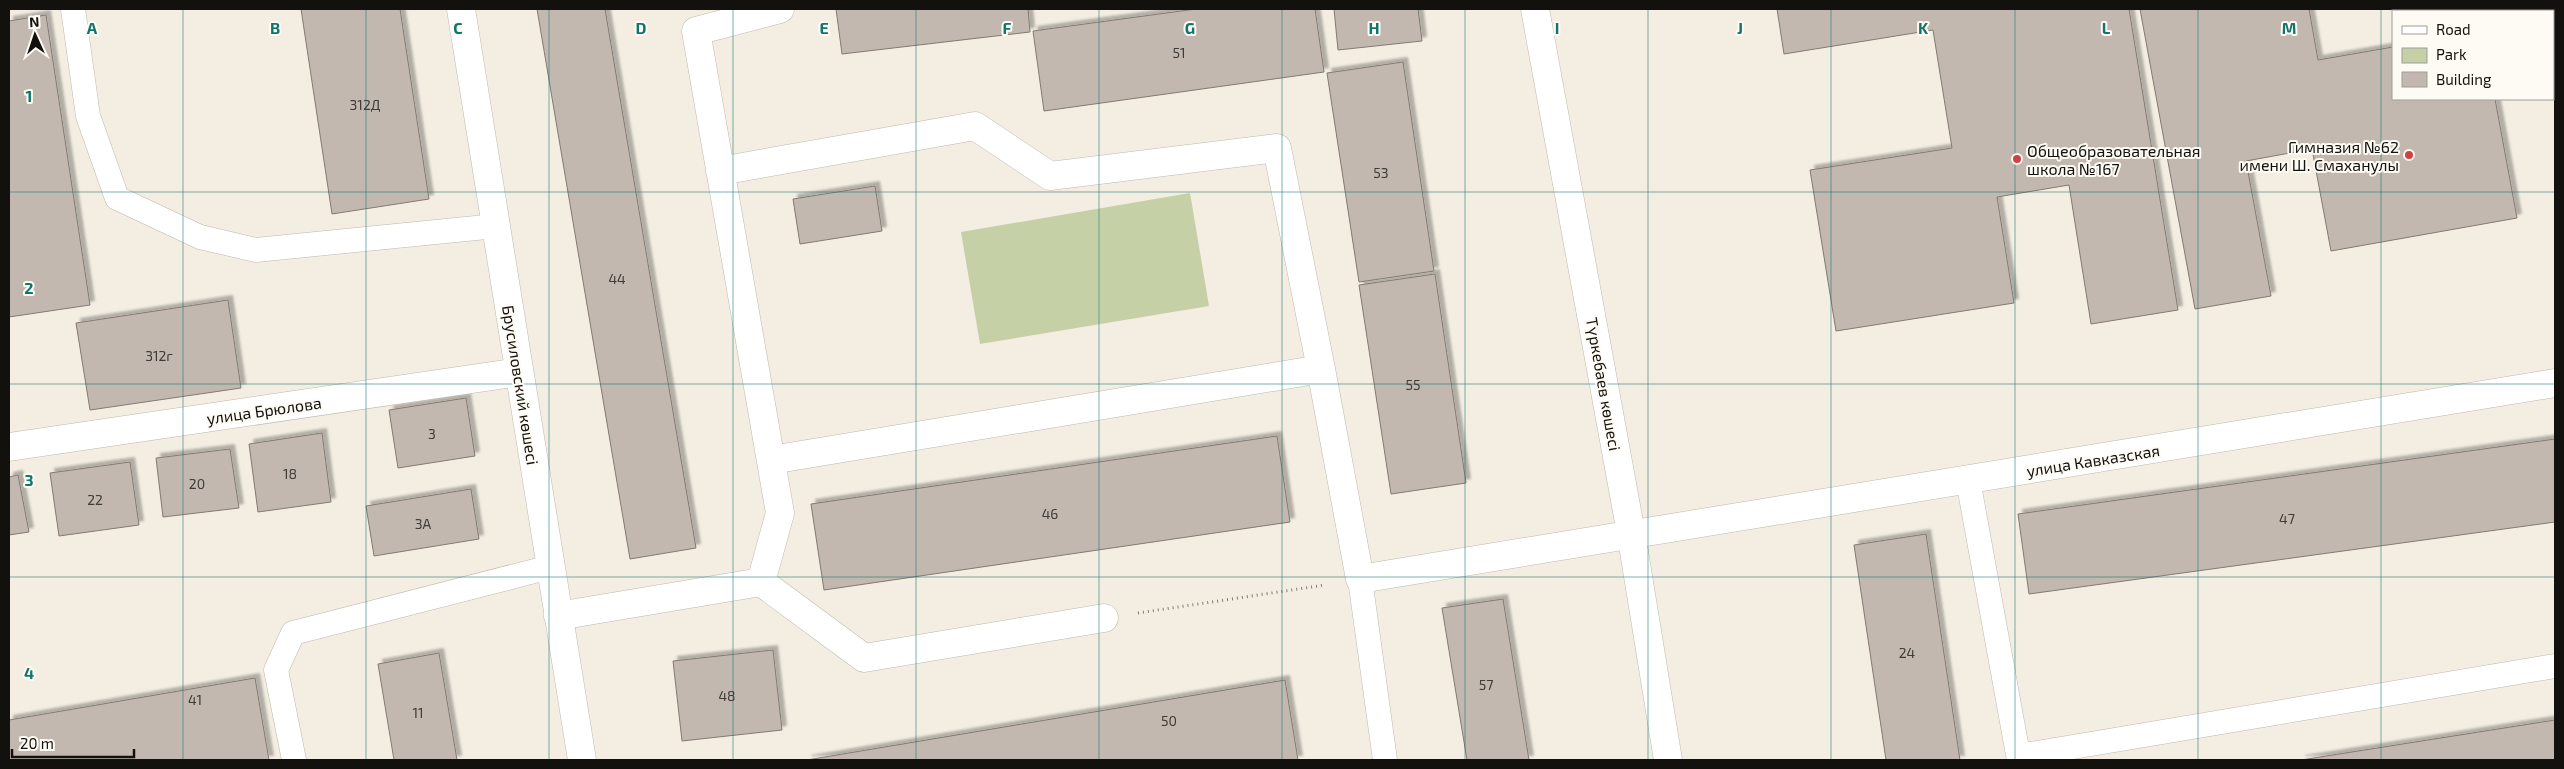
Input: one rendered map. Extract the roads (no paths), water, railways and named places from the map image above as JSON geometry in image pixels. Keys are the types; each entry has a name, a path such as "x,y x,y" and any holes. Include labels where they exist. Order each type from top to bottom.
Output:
{"street":[{"name":"Брусиловский көшесі","path":"461,9 582,760"},
{"path":"761,582 780,513 696,31 780,9"},
{"name":"Түркебаев көшесі","path":"1535,9 1631,533 1668,760"},
{"path":"720,171 975,126 1050,176 1277,148 1360,579"},
{"path":"770,460 1320,369"},
{"name":"улица Брюлова","path":"9,447 519,372"},
{"name":"улица Кавказская","path":"1360,579 1631,533 1968,480 2555,383"},
{"path":"558,616 761,582 864,658 1104,618"}],"lane":[{"path":"73,9 88,116 117,198 200,236 256,250 496,226"},
{"path":"1968,480 2019,758 2555,666"},
{"path":"294,760 276,670 293,633 550,567"},
{"path":"1360,579 1385,760"}],"place":[{"name":"Гимназия №62 имени Ш. Смаханулы","path":"2409,155"},
{"name":"Общеобразовательная школа №167","path":"2017,159"}]}
